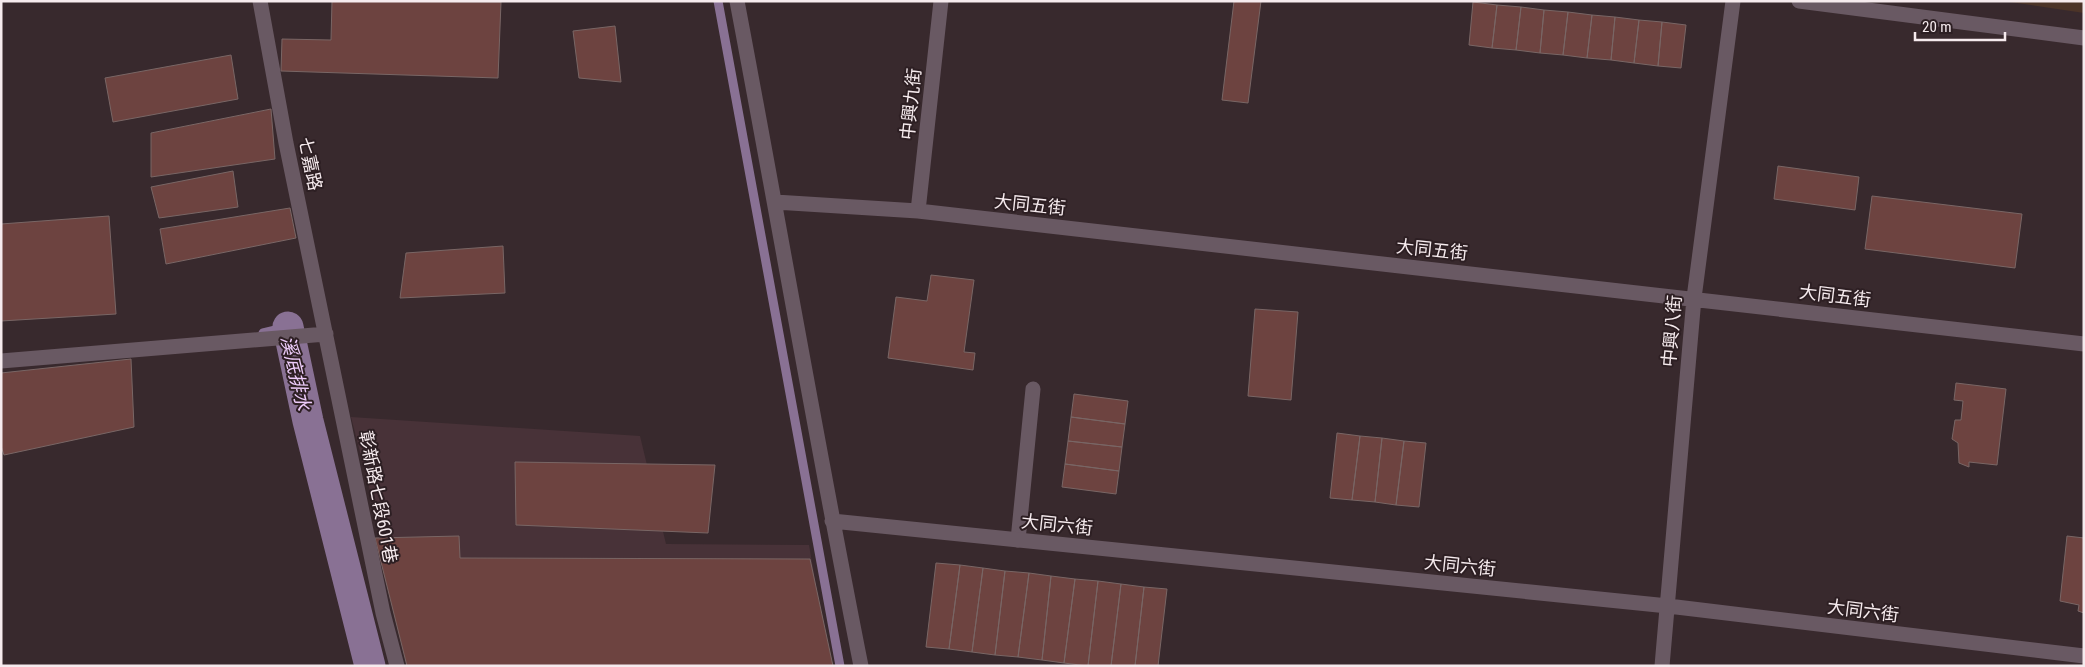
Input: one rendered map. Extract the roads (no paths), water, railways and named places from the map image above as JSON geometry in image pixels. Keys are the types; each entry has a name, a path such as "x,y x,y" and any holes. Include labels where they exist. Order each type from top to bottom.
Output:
{"street":[{"name":"七嘉路","path":"260,1 286,143 326,334"},
{"path":"737,1 776,202 832,521 861,666"},
{"name":"中興九街","path":"918,211 941,1"},
{"name":"中興八街","path":"1662,666 1694,298 1732,1"},
{"path":"1799,1 2084,38"},
{"name":"大同五街","path":"776,202 918,211 1694,298 2084,344"},
{"path":"1,360 326,334"},
{"name":"彰新路七段601巷","path":"326,334 383,613 397,666"},
{"path":"1018,540 1033,389"},
{"name":"大同六街","path":"832,521 1668,606 2084,656"}],"waterway":[{"path":"718,1 840,666"},
{"name":"溪底排水","path":"263,333 288,327"},
{"name":"溪底排水","path":"288,327 308,421 370,666"}]}
